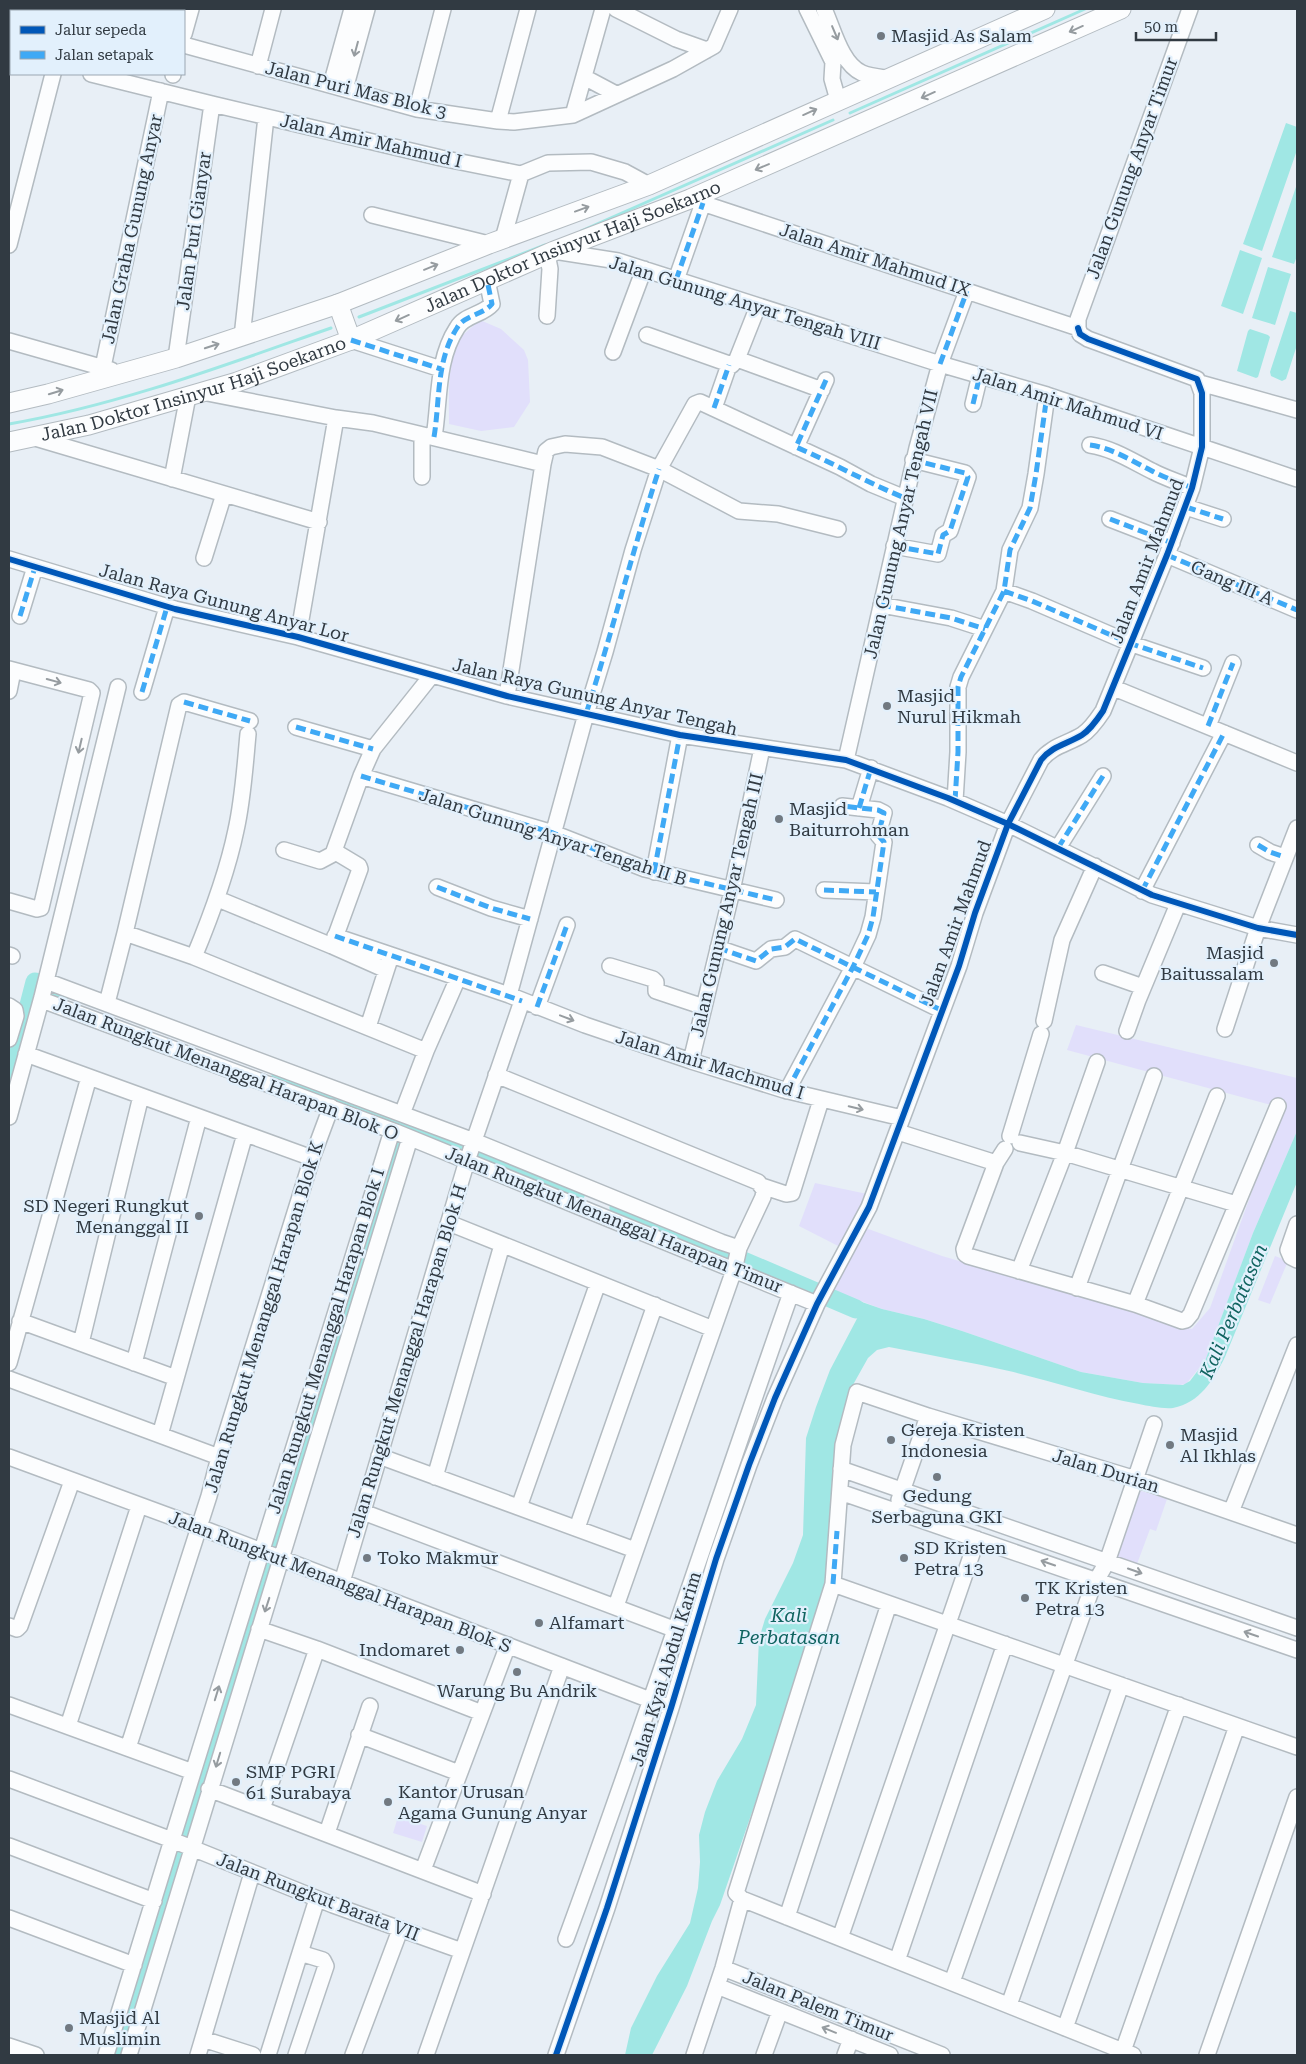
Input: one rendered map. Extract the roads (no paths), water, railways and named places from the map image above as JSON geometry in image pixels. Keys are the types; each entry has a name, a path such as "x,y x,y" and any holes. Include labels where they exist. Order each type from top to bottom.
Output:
{"main road":[{"name":"Jalan Doktor Insinyur Haji Soekarno","path":"9,403 48,394 110,370 176,358 338,304 496,241 649,185 886,78 1045,9"},
{"name":"Jalan Doktor Insinyur Haji Soekarno","path":"9,442 89,425 195,394 236,390 550,253 696,201 1121,9"},
{"path":"338,304 351,340"}],"street":[{"path":"185,30 191,9"},
{"path":"258,66 273,9"},
{"path":"338,87 352,9"},
{"path":"338,87 368,9"},
{"path":"417,109 442,9"},
{"path":"498,121 528,9"},
{"path":"573,116 603,9"},
{"path":"616,9 676,39 707,50"},
{"name":"Jalan Puri Mas Blok 3","path":"185,45 417,109 514,122 573,116 616,94 673,69 714,46 730,9"},
{"path":"807,9 838,59 864,74 886,78"},
{"path":"824,9 838,59 832,79 838,100"},
{"name":"Jalan Gunung Anyar Timur","path":"1069,325 1078,319 1190,9"},
{"path":"673,69 676,39"},
{"path":"9,245 53,75"},
{"name":"Jalan Amir Mahmud I","path":"100,75 135,79 161,91 212,104 440,158 521,174"},
{"path":"584,77 616,94"},
{"name":"Jalan Graha Gunung Anyar","path":"110,370 161,91"},
{"name":"Jalan Puri Gianyar","path":"176,358 212,104"},
{"path":"242,337 266,117"},
{"path":"372,215 496,241 521,174 548,163 591,162 625,172 649,185"},
{"path":"676,280 696,201"},
{"name":"Jalan Amir Mahmud IX","path":"696,201 1069,325"},
{"path":"547,316 550,253"},
{"name":"Jalan Gunung Anyar Tengah VIII","path":"550,253 618,261 937,363"},
{"path":"613,352 644,269"},
{"path":"422,477 441,369 456,328 492,304 487,280"},
{"name":"Jalan Gunung Anyar Tengah VII","path":"846,760 904,498 937,363 967,291"},
{"path":"758,306 714,408 840,466 871,484 904,498"},
{"path":"1069,325 1088,339 1192,375 1200,383 1297,410"},
{"path":"646,335 733,362 824,385 796,447"},
{"path":"351,340 441,369"},
{"path":"9,341 110,370"},
{"name":"Jalan Amir Mahmud VI","path":"937,363 1047,395 1297,479"},
{"path":"973,404 980,375"},
{"name":"Jalan Amir Mahmud","path":"821,1296 869,1207 959,966 975,914 1008,824 1041,760 1052,749 1088,731 1099,717 1114,688 1170,549 1192,488 1202,447 1200,383"},
{"path":"236,390 336,418 373,423 543,464"},
{"path":"172,479 195,394"},
{"path":"952,800 958,752 958,687 961,677 1004,591 1010,550 1030,508 1047,395"},
{"name":"Jalan Rungkut Menanggal Harapan Blok H","path":"342,1582 448,1223 496,1075 515,998 530,919 633,550 660,469 697,402 714,408"},
{"path":"298,637 336,418"},
{"path":"31,437 319,522"},
{"path":"507,696 543,464 548,449 565,444 602,447 660,469 739,511 778,514 838,529"},
{"path":"1090,445 1099,446 1192,488"},
{"path":"894,546 938,554 943,535 950,531 968,478 965,474 913,460"},
{"path":"204,558 224,494"},
{"path":"1186,507 1223,519"},
{"name":"Gang III A","path":"1110,519 1297,610"},
{"name":"Jalan Raya Gunung Anyar Lor","path":"9,559 167,607 298,637 432,675"},
{"path":"20,616 35,567"},
{"path":"1004,591 1132,644 1203,668"},
{"path":"880,605 951,618 985,629"},
{"path":"142,692 167,607"},
{"path":"1208,726 1233,663"},
{"path":"9,691 11,670 89,690 92,693 41,908 37,909 9,901"},
{"path":"335,853 334,849 373,749 432,675"},
{"name":"Jalan Raya Gunung Anyar Tengah","path":"432,675 507,696 680,735 846,760 871,768 1008,824 1142,891 1258,928 1297,935"},
{"path":"9,1117 44,990 118,687"},
{"path":"1114,688 1297,763"},
{"path":"106,1003 125,933 179,705 184,702 249,728 237,827 218,899 194,957"},
{"path":"296,728 373,749"},
{"path":"1142,891 1224,733"},
{"path":"654,872 680,735"},
{"name":"Jalan Gunung Anyar Tengah III","path":"691,1061 732,891 762,748"},
{"path":"859,808 871,768"},
{"name":"Jalan Gunung Anyar Tengah II B","path":"361,776 553,833 654,872 776,900"},
{"path":"1058,848 1103,776"},
{"path":"787,1091 853,967 868,935 873,917 884,842 878,835 884,812 842,806"},
{"path":"1225,1028 1258,928 1297,828"},
{"path":"1258,844 1270,852 1286,857"},
{"path":"284,850 320,861 335,853"},
{"path":"334,941 360,869 359,866 335,853"},
{"path":"1095,866 1062,940 1014,1144 995,1167 964,1248 965,1254 1135,1304 1182,1320 1188,1319 1278,1106"},
{"path":"437,887 491,908 530,919"},
{"path":"824,890 876,892"},
{"path":"218,899 334,941 386,970"},
{"path":"1127,1031 1143,987 1178,904"},
{"path":"537,1007 567,925"},
{"path":"125,933 194,957 426,1051"},
{"path":"718,948 756,961 771,949 786,947 795,939 941,1010"},
{"name":"Jalan Amir Machmud I","path":"334,941 391,955 691,1061 821,1100 995,1167"},
{"path":"368,1027 391,955"},
{"path":"610,966 653,979 656,982 656,991 704,1007"},
{"path":"1103,973 1143,987"},
{"path":"402,1114 426,1051 458,978"},
{"path":"44,990 106,1003 402,1114 471,1151"},
{"name":"Jalan Rungkut Menanggal Harapan Blok O","path":"44,990 401,1134"},
{"path":"9,1039 12,1011"},
{"path":"26,1054 312,1158"},
{"path":"1019,1271 1064,1158 1097,1062"},
{"path":"496,1075 786,1194 792,1193 821,1100"},
{"path":"1077,1288 1154,1076"},
{"path":"9,1363 88,1077"},
{"path":"81,1343 142,1096"},
{"path":"1135,1304 1217,1096"},
{"name":"Jalan Rungkut Menanggal Harapan Blok K","path":"128,1748 199,1527 312,1158 331,1107"},
{"path":"134,1362 199,1117"},
{"path":"160,1435 245,1134"},
{"path":"128,2055 181,1844 193,1772 271,1555 401,1134"},
{"name":"Jalan Rungkut Menanggal Harapan Timur","path":"401,1134 471,1151 722,1242 737,1258"},
{"name":"Jalan Rungkut Menanggal Harapan Blok I","path":"271,1555 401,1134"},
{"path":"1014,1144 1179,1190 1235,1208"},
{"name":"Jalan Rungkut Menanggal Harapan Timur","path":"471,1151 737,1258 790,1293 821,1296"},
{"name":"Jalan Rungkut Menanggal Harapan Timur","path":"737,1258 763,1196 764,1190 760,1184"},
{"path":"448,1223 713,1329"},
{"path":"1297,1224 1288,1250 1291,1257 1297,1260"},
{"path":"435,1476 502,1245"},
{"path":"616,1606 737,1258"},
{"path":"519,1507 598,1283"},
{"path":"566,1939 676,1629 790,1293"},
{"name":"Jalan Kyai Abdul Karim","path":"556,2055 607,1908 671,1708 716,1558 775,1398 821,1296"},
{"path":"576,1528 655,1305"},
{"path":"20,1321 176,1378"},
{"path":"1231,1512 1297,1345"},
{"path":"9,1379 219,1457"},
{"name":"Jalan Durian","path":"841,1469 842,1445 857,1392 928,1416 1136,1479 1297,1534"},
{"path":"894,1510 928,1416"},
{"path":"952,1982 1064,1665 1097,1580 1107,1562 1154,1424"},
{"path":"379,1456 636,1550"},
{"name":"Jalan Rungkut Menanggal Harapan Blok S","path":"9,1457 199,1527 671,1708"},
{"path":"1237,1726 1128,2053 742,1899 736,1893 833,1584 841,1469 1297,1628"},
{"path":"9,1626 17,1629 20,1626 72,1481"},
{"path":"840,1492 1297,1650"},
{"path":"68,1726 139,1506"},
{"path":"363,1512 616,1606 676,1629 692,1638"},
{"path":"840,1938 977,1539"},
{"path":"106,2055 154,1901 209,1788 259,1629 271,1555"},
{"path":"833,1584 1297,1747"},
{"path":"787,1917 889,1604"},
{"path":"259,1629 317,1649 482,1713"},
{"path":"897,1961 1005,1644"},
{"path":"423,1870 508,1645"},
{"path":"262,1809 317,1649"},
{"path":"426,2055 562,1666"},
{"path":"1009,2005 1121,1685"},
{"path":"9,1704 193,1772"},
{"path":"1065,2028 1179,1705"},
{"path":"327,1834 370,1706"},
{"path":"359,1735 460,1773"},
{"name":"Jalan Rungkut Barata VII","path":"9,1779 181,1844 317,1899 462,1951"},
{"path":"209,1788 483,1894"},
{"path":"1207,2055 1297,1797"},
{"path":"9,1846 154,1901"},
{"path":"198,2055 252,1873"},
{"path":"268,2055 317,1899"},
{"path":"581,1899 607,1908"},
{"path":"694,2055 723,1968 742,1899"},
{"path":"9,1918 134,1965"},
{"path":"353,2055 400,1930"},
{"path":"296,2055 326,1966 323,1960 300,1953"},
{"name":"Jalan Palem Timur","path":"723,1968 942,2055"},
{"name":"Jalan Palem Timur","path":"717,1986 859,2046 890,2055"},
{"path":"764,2055 780,2011"},
{"path":"203,2039 253,2055"},
{"path":"9,2046 36,2055"},
{"path":"845,2055 859,2046"}],"water":[{"path":"1286,123 1297,127 1297,150 1262,251 1243,244"},
{"path":"1297,184 1297,256 1294,264 1272,257"},
{"path":"1240,250 1262,258 1243,314 1221,306"},
{"path":"1268,267 1291,274 1275,325 1252,318"},
{"path":"1290,311 1297,313 1297,345 1286,379 1282,381 1271,376 1270,372"},
{"path":"1250,329 1270,337 1258,377 1256,378 1237,371"},
{"name":"Kali Perbatasan","path":"1297,1131 1297,1182 1225,1357 1205,1389 1191,1401 1173,1408 1151,1406 1106,1397 1009,1371 889,1347 877,1350 868,1358 854,1383 839,1439 828,1584 720,1905 687,1986 652,2055 625,2055 631,2028 657,1976 690,1923 698,1888 700,1862 699,1835 705,1812 717,1781 742,1739 756,1705 759,1639 765,1619 793,1563 803,1535 806,1438 830,1370 861,1311 833,1299 836,1293 882,1309 962,1331 1081,1372 1143,1383 1183,1385 1190,1381 1205,1361 1253,1233"}],"waterway":[{"path":"850,113 1085,9"},
{"path":"581,231 833,120"},
{"path":"359,317 545,245"},
{"path":"9,424 91,406 172,383 331,328"},
{"path":"9,1082 35,982 62,991"},
{"path":"281,1076 577,1191"},
{"path":"115,2055 180,1853 405,1124"},
{"path":"619,1208 856,1309"}],"place":[{"name":"Masjid As Salam","path":"881,36"},
{"name":"Masjid Nurul Hikmah","path":"887,706"},
{"name":"Masjid Baiturrohman","path":"779,819"},
{"name":"Masjid Baitussalam","path":"1274,963"},
{"name":"SD Negeri Rungkut Menanggal II","path":"199,1216"},
{"name":"Gereja Kristen Indonesia","path":"891,1440"},
{"name":"Masjid Al Ikhlas","path":"1170,1445"},
{"name":"Gedung Serbaguna GKI","path":"937,1477"},
{"name":"Toko Makmur","path":"367,1558"},
{"name":"SD Kristen Petra 13","path":"904,1558"},
{"name":"TK Kristen Petra 13","path":"1025,1598"},
{"name":"Alfamart","path":"539,1623"},
{"name":"Indomaret","path":"460,1650"},
{"name":"Warung Bu Andrik","path":"517,1672"},
{"name":"SMP PGRI 61 Surabaya","path":"236,1782"},
{"name":"Kantor Urusan Agama Gunung Anyar","path":"388,1802"},
{"name":"Masjid Al Muslimin","path":"69,2028"}]}
